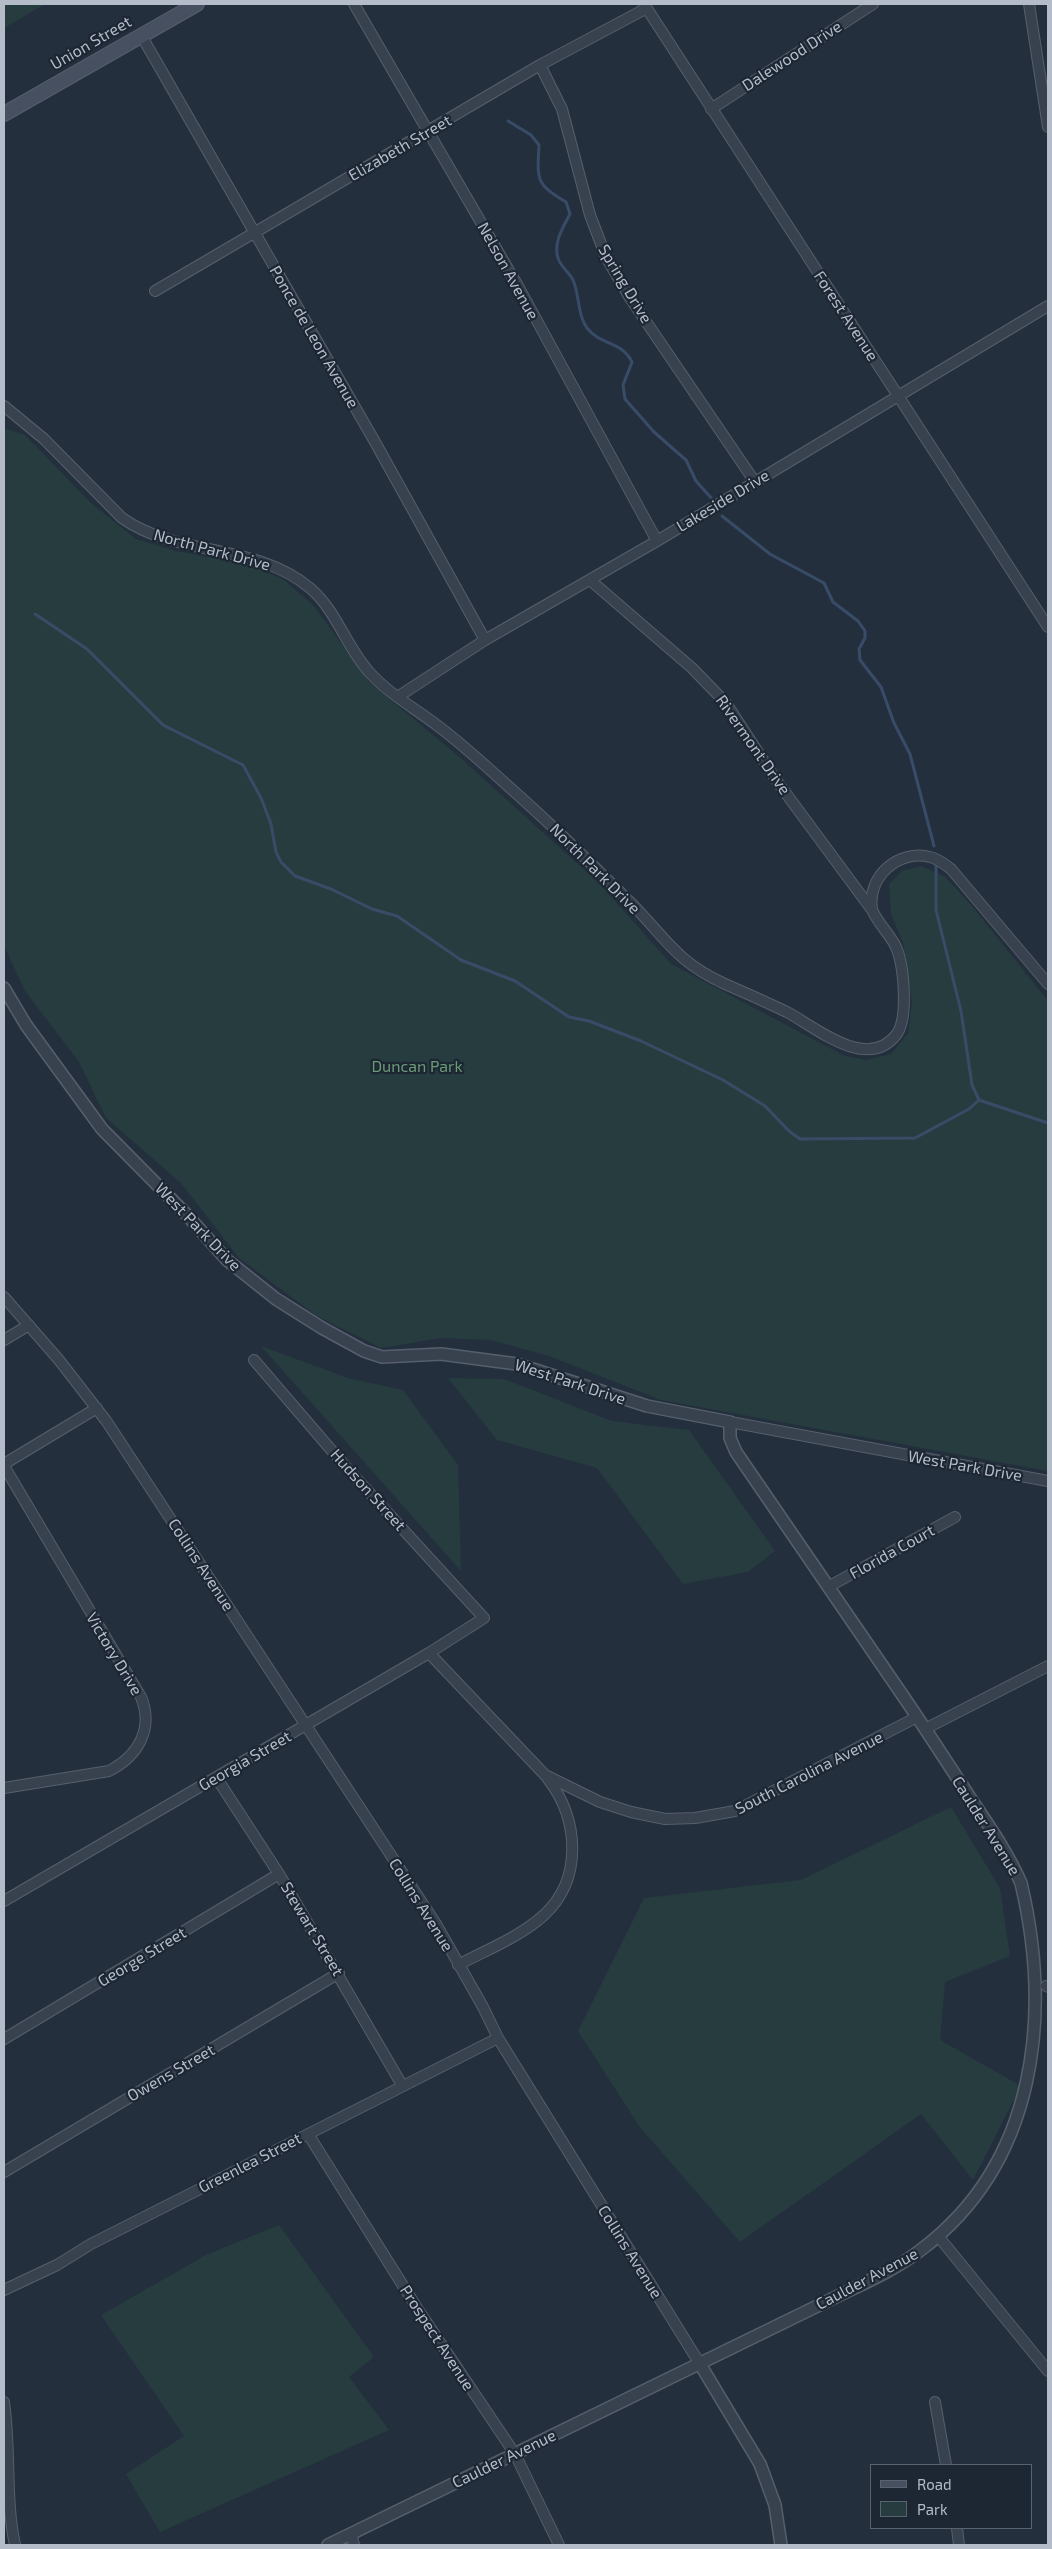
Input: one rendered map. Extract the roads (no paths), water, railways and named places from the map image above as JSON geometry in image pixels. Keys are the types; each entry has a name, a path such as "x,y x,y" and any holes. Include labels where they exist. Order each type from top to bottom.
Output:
{"main road":[{"name":"Union Street","path":"4,114 196,4"}],"street":[{"name":"Nelson Avenue","path":"354,4 518,286 656,541"},
{"name":"Dalewood Drive","path":"711,109 872,4"},
{"path":"1029,4 1048,127"},
{"name":"Elizabeth Street","path":"155,291 540,65 645,6"},
{"name":"Forest Avenue","path":"645,6 1048,627"},
{"name":"Ponce de Leon Avenue","path":"141,35 485,640"},
{"name":"Spring Drive","path":"540,65 562,109 590,215 606,257 630,298 755,482"},
{"name":"Lakeside Drive","path":"399,696 485,640 656,541 1048,306"},
{"name":"North Park Drive","path":"4,406 44,439 122,518 136,528 166,540 260,560 297,578 313,590 326,606 362,663 385,687 443,729 542,816 636,908 668,947 691,966 789,1013 841,1043 853,1048 867,1049 880,1046 892,1040 899,1031 902,1019 903,981 900,956 872,910"},
{"name":"Rivermont Drive","path":"590,580 705,679 726,703 782,788 872,910"},
{"path":"872,910 877,881 891,864 911,855 936,858 957,876 1048,984"},
{"name":"West Park Drive","path":"4,988 31,1033 102,1129 186,1214 227,1260 276,1298 322,1328 364,1351 382,1357 441,1354 517,1364 559,1376 630,1402 1048,1482"},
{"name":"Collins Avenue","path":"4,1297 97,1408 436,1924 483,2007 498,2038 760,2464 775,2504 781,2545"},
{"path":"4,1340 28,1325"},
{"name":"Hudson Street","path":"254,1360 345,1466 484,1618"},
{"path":"4,1465 97,1408"},
{"name":"Caulder Avenue","path":"730,1422 730,1438 736,1452 925,1728 996,1838 1020,1880 1036,1926 1047,1987 1046,2008"},
{"name":"Victory Drive","path":"4,1465 141,1697 146,1720 141,1742 133,1755 109,1771 4,1788"},
{"name":"Florida Court","path":"828,1587 955,1517"},
{"name":"Georgia Street","path":"4,1901 429,1653 484,1618"},
{"name":"South Carolina Avenue","path":"429,1653 545,1775 594,1800 653,1818 681,1819 723,1814 775,1792 917,1717"},
{"path":"925,1728 1048,1666"},
{"path":"458,1965 530,1926 553,1905 563,1888 570,1869 573,1849 571,1829 566,1809 557,1791 545,1775"},
{"name":"Stewart Street","path":"216,1777 279,1874 339,1973 402,2085"},
{"name":"George Street","path":"4,2039 279,1874"},
{"name":"Owens Street","path":"4,2172 339,1973"},
{"path":"1044,2045 1046,2023"},
{"name":"Greenlea Street","path":"4,2290 57,2265 90,2244 498,2038"},
{"name":"Caulder Avenue","path":"328,2545 352,2540 515,2454 882,2274 921,2250 938,2236 977,2195 1014,2141 1034,2094 1042,2059"},
{"name":"Prospect Avenue","path":"308,2134 417,2308 515,2454 559,2545"},
{"path":"938,2236 1048,2371"},
{"path":"4,2402 9,2509 15,2545"},
{"path":"935,2402 946,2464"},
{"path":"956,2529 960,2545"}],"waterway":[{"path":"508,121 531,135 539,145 538,167 541,180 549,191 566,202 570,214 558,241 558,258 573,280 582,317 587,328 599,338 623,350 632,362 623,385 625,399 654,432 686,460 696,481 713,500"},
{"path":"722,516 770,554 824,583 833,602 858,621 865,631 865,638 859,649 860,660 881,687 894,723 910,754 934,846"},
{"path":"35,614 87,649 163,725 243,765 261,798 271,824 276,852 281,862 295,876 331,889 372,909 397,916 461,960 515,981 569,1017 589,1021 641,1041 723,1080 765,1106 789,1131 800,1139 915,1138 969,1109 979,1100"},
{"path":"936,862 936,910 961,1011 972,1085 979,1100 1048,1123"}],"park label":[{"name":"Duncan Park","path":"417,1067"}]}
